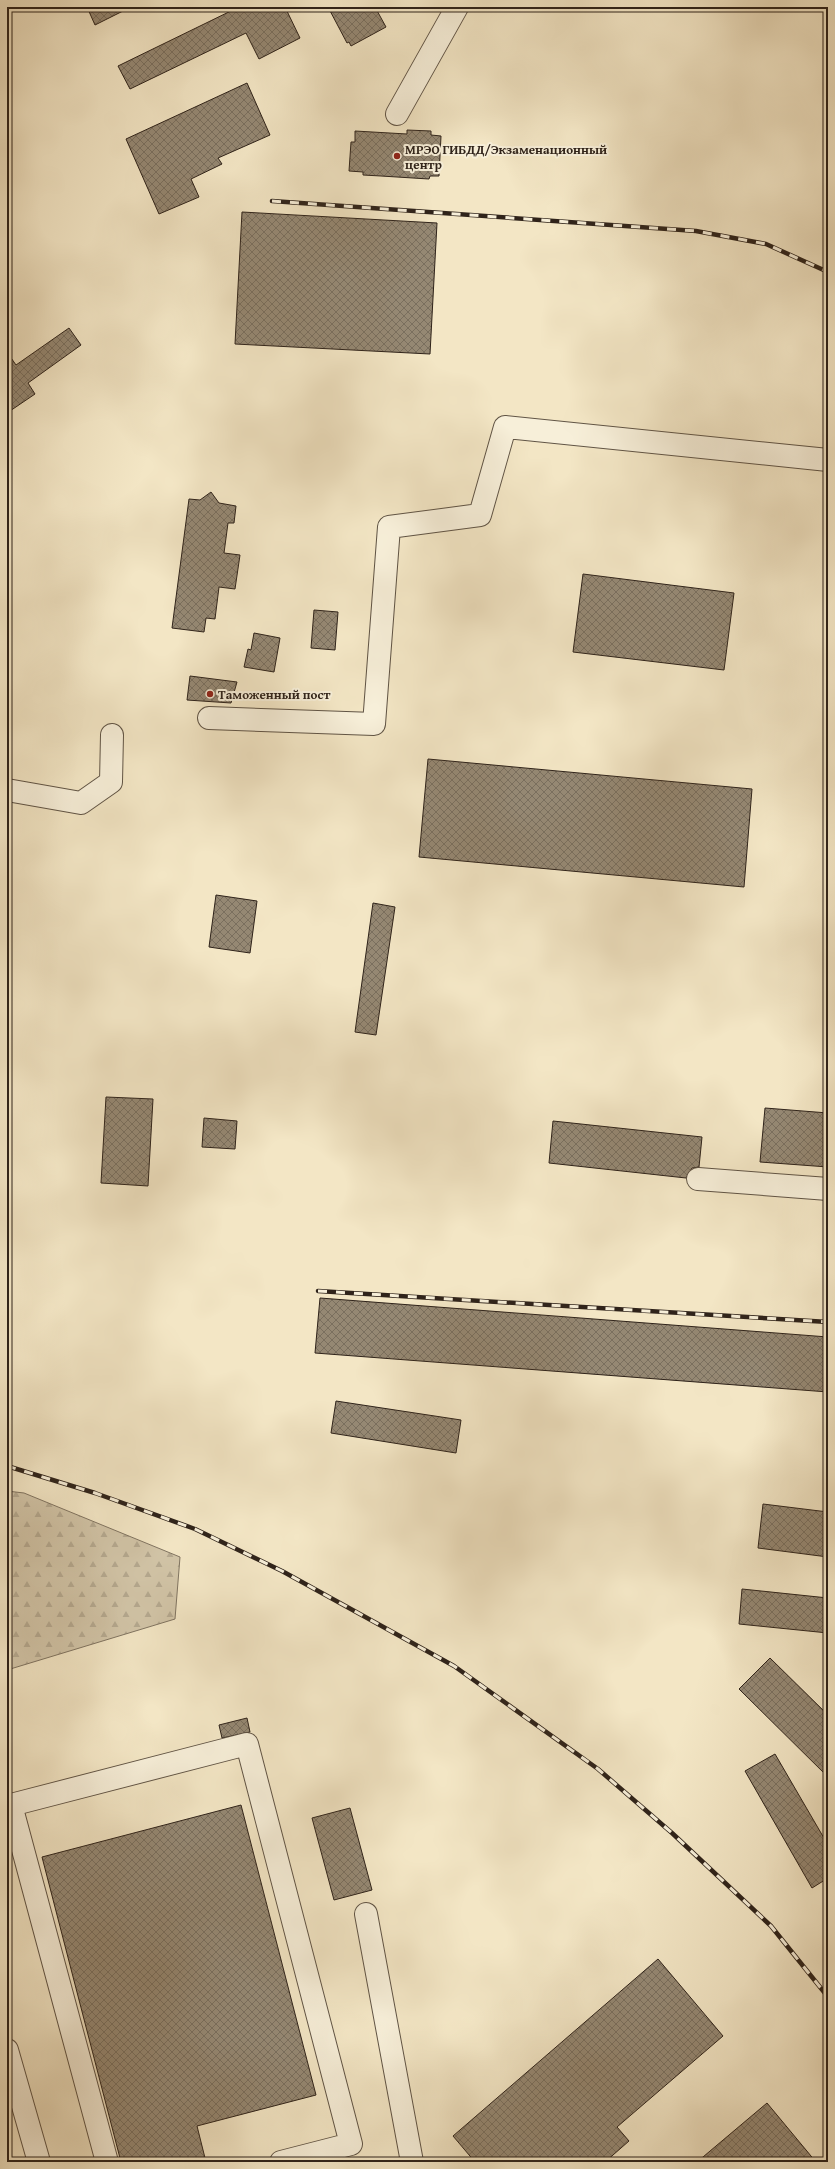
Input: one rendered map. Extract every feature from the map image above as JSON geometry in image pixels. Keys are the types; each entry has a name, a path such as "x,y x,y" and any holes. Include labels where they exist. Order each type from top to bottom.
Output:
{"street":[{"path":"397,114 457,7"},
{"path":"209,718 374,724 389,527 480,515 505,427 828,460"},
{"path":"7,790 81,803 110,782 112,735"},
{"path":"698,1179 828,1189"},
{"path":"106,2162 9,1805 247,1744 352,2144 281,2162"},
{"path":"366,1914 412,2162"},
{"path":"7,2050 39,2162"}],"green space":[{"path":"7,1491 24,1493 180,1557 175,1619 7,1670"}],"building":[{"path":"87,7 131,7 95,25"},
{"path":"239,7 285,7 300,38 259,59 246,33 130,89 118,66"},
{"path":"328,7 375,7 386,27 351,46 349,42 347,43"},
{"path":"247,83 270,135 218,158 222,164 191,179 199,197 159,214 126,139"},
{"name":"МРЭО ГИБДД/Экзаменационный центр","path":"407,130 431,131 431,135 441,136 439,176 430,176 429,179 363,175 363,172 349,171 351,142 355,142 355,131 407,134"},
{"path":"242,212 437,223 430,354 235,344"},
{"path":"69,328 81,345 28,383 35,394 7,413 7,352 16,365"},
{"path":"211,492 219,503 236,506 234,523 228,523 224,553 240,555 235,589 219,587 215,619 206,618 204,632 172,628 189,499 200,500"},
{"path":"583,574 734,593 724,670 573,652"},
{"path":"314,610 338,612 335,650 311,648"},
{"path":"254,633 280,638 274,672 244,667 248,649 251,650"},
{"name":"Таможенный пост","path":"190,676 237,682 231,703 187,700"},
{"path":"428,759 752,789 744,887 419,857"},
{"path":"216,895 257,901 250,953 209,947"},
{"path":"373,903 395,907 376,1035 355,1032"},
{"path":"106,1097 153,1099 148,1186 101,1183"},
{"path":"765,1108 828,1113 828,1167 760,1162"},
{"path":"204,1118 237,1121 235,1149 202,1147"},
{"path":"553,1121 702,1137 699,1167 692,1168 686,1178 549,1163"},
{"path":"320,1298 828,1337 828,1392 315,1353"},
{"path":"336,1401 461,1420 456,1453 331,1433"},
{"path":"763,1504 828,1512 828,1557 758,1548"},
{"path":"742,1589 828,1598 828,1633 739,1624"},
{"path":"770,1658 828,1715 828,1777 739,1689"},
{"path":"247,1718 250,1732 222,1738 219,1725"},
{"path":"775,1754 828,1845 828,1878 812,1888 745,1771"},
{"path":"241,1805 316,2095 197,2126 206,2162 121,2162 42,1857"},
{"path":"350,1808 372,1890 334,1900 312,1818"},
{"path":"658,1959 723,2036 617,2127 629,2141 605,2162 475,2162 453,2136"},
{"path":"767,2103 816,2162 697,2162"}],"railway":[{"path":"272,201 696,231 766,244 828,272"},
{"path":"318,1291 828,1322"},
{"path":"7,1466 95,1493 195,1529 282,1571 454,1666 598,1769 672,1833 771,1926 828,1997"}],"place":[{"name":"МРЭО ГИБДД/Экзаменационный центр","path":"397,156"},
{"name":"Таможенный пост","path":"210,694"}]}
